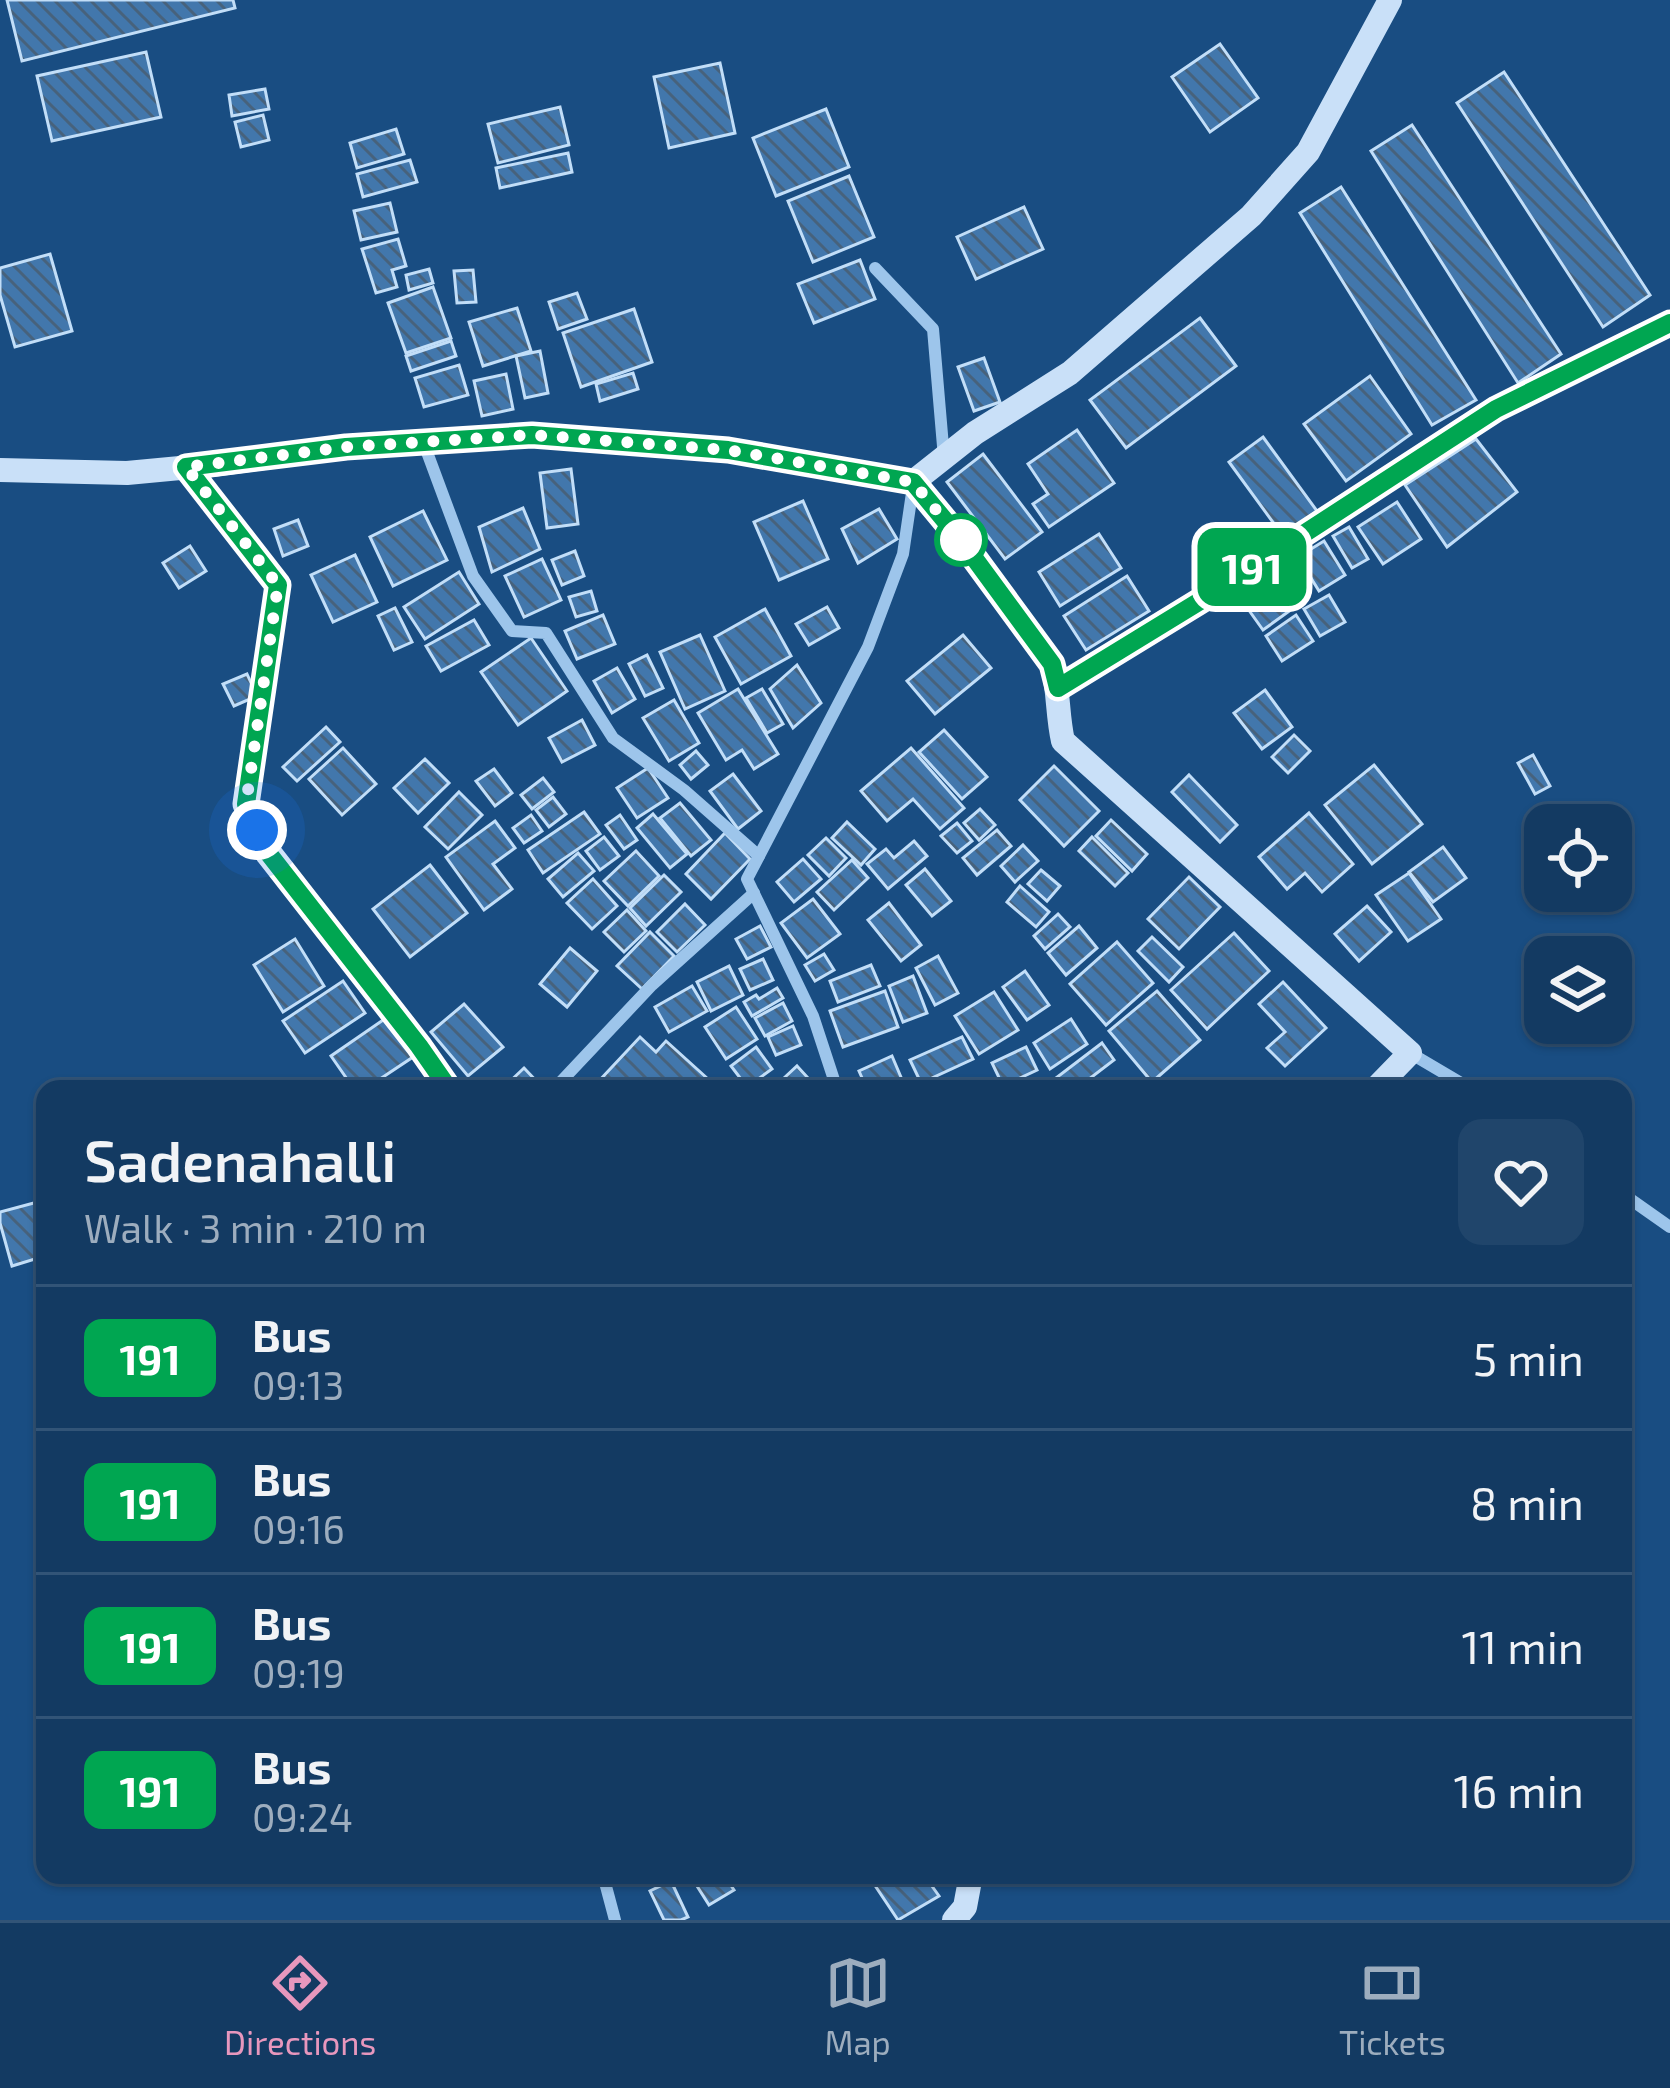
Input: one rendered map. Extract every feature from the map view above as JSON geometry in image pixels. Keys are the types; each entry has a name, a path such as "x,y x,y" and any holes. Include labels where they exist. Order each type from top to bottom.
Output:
{"street":[{"path":"834,1080 813,1016 747,878 868,647 903,554 913,482 975,433 1070,373 1251,216 1308,152 1390,0"},
{"path":"875,268 933,329 944,458"},
{"path":"1058,688 1496,409 1670,322"},
{"path":"0,470 127,473 346,447 532,435 728,450 913,482 1052,664 1063,742 1410,1052 1456,1080"},
{"path":"424,442 473,576 512,631 546,633 613,738 684,790 760,856"},
{"path":"186,467 278,585 246,804 269,854 443,1080"},
{"path":"562,1080 652,985 754,893"},
{"path":"1384,1080 1410,1052"},
{"path":"1632,1200 1670,1227"},
{"path":"605,1884 615,1920"},
{"path":"954,1920 964,1907 969,1884"}],"building":[{"path":"7,0 233,0 235,8 22,61"},
{"path":"1220,44 1258,98 1210,132 1172,77"},
{"path":"146,52 161,117 52,141 37,76"},
{"path":"720,63 735,133 669,148 654,77"},
{"path":"1504,72 1650,295 1603,327 1457,103"},
{"path":"265,89 269,109 232,116 229,95"},
{"path":"560,107 569,145 498,163 488,124"},
{"path":"826,109 849,167 776,196 753,138"},
{"path":"263,115 269,140 241,147 235,122"},
{"path":"1412,125 1561,354 1518,383 1371,151"},
{"path":"396,129 404,154 357,168 350,143"},
{"path":"568,153 572,172 500,188 496,168"},
{"path":"410,160 417,182 363,197 357,174"},
{"path":"849,176 874,237 813,262 788,201"},
{"path":"1341,187 1476,400 1432,425 1300,213"},
{"path":"390,203 397,232 361,240 354,211"},
{"path":"1024,207 1043,249 976,279 957,237"},
{"path":"398,239 406,266 392,270 397,287 376,293 362,249"},
{"path":"50,254 72,331 15,347 0,295 0,268"},
{"path":"860,260 875,299 814,323 798,284"},
{"path":"429,269 433,283 409,290 406,275"},
{"path":"473,270 476,302 457,303 454,271"},
{"path":"433,287 451,338 406,353 388,303"},
{"path":"577,293 587,319 558,329 549,302"},
{"path":"517,308 531,351 483,366 469,322"},
{"path":"634,309 652,362 581,387 563,333"},
{"path":"1200,318 1236,366 1126,448 1090,400"},
{"path":"451,341 456,356 411,371 406,356"},
{"path":"540,351 548,393 525,398 516,356"},
{"path":"984,358 1000,402 974,411 958,367"},
{"path":"459,365 468,395 424,407 415,378"},
{"path":"633,373 638,389 600,401 596,384"},
{"path":"506,374 513,409 482,416 474,381"},
{"path":"1370,376 1411,434 1346,481 1304,424"},
{"path":"1077,430 1114,483 1049,527 1033,504 1048,494 1028,464"},
{"path":"1263,437 1317,511 1283,536 1229,462"},
{"path":"1476,439 1517,492 1447,547 1405,485"},
{"path":"983,454 1042,532 1005,559 947,482"},
{"path":"571,469 578,524 547,528 540,473"},
{"path":"803,501 828,559 779,580 754,522"},
{"path":"1397,502 1421,539 1383,564 1358,527"},
{"path":"523,508 540,549 492,572 479,527"},
{"path":"879,509 897,539 858,563 842,529"},
{"path":"423,511 447,560 393,586 370,537"},
{"path":"298,520 308,546 283,556 274,529"},
{"path":"1349,527 1368,559 1352,568 1333,536"},
{"path":"1099,534 1121,568 1060,606 1039,572"},
{"path":"1324,541 1345,575 1319,591 1298,557"},
{"path":"190,546 206,571 179,588 163,563"},
{"path":"575,551 584,576 562,585 552,560"},
{"path":"355,555 377,602 333,622 311,575"},
{"path":"542,559 561,600 524,617 505,576"},
{"path":"459,572 479,604 425,639 404,607"},
{"path":"1127,576 1149,611 1086,650 1064,616"},
{"path":"1281,587 1295,607 1263,630 1248,609"},
{"path":"591,591 597,611 576,617 569,597"},
{"path":"1329,595 1345,622 1320,636 1304,609"},
{"path":"827,607 839,628 809,645 796,624"},
{"path":"395,608 412,642 394,650 378,616"},
{"path":"765,609 791,656 741,684 715,637"},
{"path":"603,615 615,644 577,659 565,631"},
{"path":"1296,615 1313,641 1282,661 1266,636"},
{"path":"474,620 489,645 441,671 426,646"},
{"path":"700,635 725,691 685,709 660,652"},
{"path":"963,635 991,668 935,714 907,681"},
{"path":"531,638 567,691 518,725 481,672"},
{"path":"647,655 663,688 645,696 629,664"},
{"path":"797,665 821,703 793,728 770,689"},
{"path":"617,668 635,699 612,713 594,681"},
{"path":"247,674 257,696 234,706 223,684"},
{"path":"738,689 778,754 754,769 742,750 726,760 698,713"},
{"path":"762,689 783,724 767,733 746,698"},
{"path":"1265,690 1292,727 1262,749 1234,713"},
{"path":"674,700 699,743 669,761 643,718"},
{"path":"582,720 595,745 562,762 549,738"},
{"path":"326,727 340,742 297,781 283,767"},
{"path":"944,730 987,777 962,799 919,752"},
{"path":"1294,735 1310,751 1288,773 1272,757"},
{"path":"343,748 376,784 342,815 309,779"},
{"path":"911,748 964,808 940,829 913,799 887,821 861,791"},
{"path":"696,751 708,765 691,779 680,765"},
{"path":"1533,755 1550,786 1535,794 1518,763"},
{"path":"425,759 449,783 418,813 394,788"},
{"path":"1374,765 1422,824 1372,864 1325,805"},
{"path":"1054,766 1099,811 1064,846 1020,800"},
{"path":"648,768 668,798 637,818 617,788"},
{"path":"494,769 512,793 495,806 476,781"},
{"path":"733,774 761,811 738,829 710,791"},
{"path":"1189,775 1237,825 1220,842 1172,792"},
{"path":"543,778 554,792 532,809 521,795"},
{"path":"459,792 482,815 448,849 425,827"},
{"path":"553,797 566,814 549,827 536,810"},
{"path":"680,803 711,840 691,856 660,818"},
{"path":"980,809 995,825 979,840 964,823"},
{"path":"584,812 600,834 543,873 528,850"},
{"path":"1309,813 1353,864 1322,892 1305,873 1287,889 1259,857"},
{"path":"653,814 687,854 670,868 637,828"},
{"path":"531,815 542,831 524,843 513,828"},
{"path":"620,815 637,840 624,849 606,825"},
{"path":"1111,820 1147,854 1132,871 1096,836"},
{"path":"495,821 515,848 493,864 512,889 484,910 446,857"},
{"path":"847,822 875,849 861,865 832,838"},
{"path":"957,823 972,841 957,853 941,836"},
{"path":"997,830 1011,846 977,875 963,858"},
{"path":"725,833 750,859 711,899 686,874"},
{"path":"604,837 619,856 600,870 586,851"},
{"path":"1092,837 1128,873 1115,886 1079,851"},
{"path":"826,838 846,858 829,876 808,855"},
{"path":"914,841 927,856 888,889 867,864 886,849 894,858"},
{"path":"1023,845 1038,861 1015,882 1001,866"},
{"path":"1443,847 1466,878 1433,902 1409,872"},
{"path":"636,851 659,876 628,906 604,881"},
{"path":"578,853 594,871 563,897 548,879"},
{"path":"803,859 821,879 794,902 777,882"},
{"path":"852,860 868,878 834,910 817,892"},
{"path":"430,865 467,913 410,957 373,909"},
{"path":"925,869 951,901 932,916 906,885"},
{"path":"1041,870 1060,886 1047,901 1028,884"},
{"path":"1409,873 1441,919 1408,941 1376,895"},
{"path":"664,875 681,892 646,926 630,908"},
{"path":"1189,877 1220,907 1179,949 1148,919"},
{"path":"593,879 617,906 592,929 567,903"},
{"path":"1020,886 1049,912 1036,927 1007,902"},
{"path":"813,899 840,934 807,958 781,923"},
{"path":"889,903 921,945 901,961 868,920"},
{"path":"685,904 705,925 677,952 657,932"},
{"path":"1367,906 1391,932 1359,961 1335,934"},
{"path":"627,910 646,931 624,952 604,932"},
{"path":"1058,914 1070,927 1045,949 1034,936"},
{"path":"760,926 771,947 747,959 736,939"},
{"path":"1079,926 1097,948 1066,975 1048,953"},
{"path":"650,932 674,956 642,989 617,966"},
{"path":"1234,933 1269,971 1207,1029 1171,990"},
{"path":"1152,937 1183,967 1169,982 1138,951"},
{"path":"295,939 324,986 283,1012 254,965"},
{"path":"1117,942 1153,983 1106,1025 1070,984"},
{"path":"570,948 597,971 567,1007 540,984"},
{"path":"824,954 834,970 815,981 805,965"},
{"path":"938,956 958,993 935,1005 916,968"},
{"path":"763,959 773,980 750,990 740,969"},
{"path":"871,965 880,986 838,1002 830,981"},
{"path":"729,966 743,995 711,1011 697,982"},
{"path":"1025,971 1049,1005 1027,1020 1003,987"},
{"path":"913,976 927,1013 903,1022 889,986"},
{"path":"343,981 365,1013 305,1053 283,1021"},
{"path":"1283,982 1326,1028 1285,1066 1267,1048 1285,1032 1259,1004"},
{"path":"692,986 707,1011 669,1032 655,1007"},
{"path":"777,988 783,998 752,1016 744,1002"},
{"path":"885,991 898,1027 843,1047 830,1011"},
{"path":"1157,991 1200,1040 1150,1080 1109,1031"},
{"path":"994,992 1018,1030 979,1054 955,1016"},
{"path":"783,1003 792,1021 765,1036 755,1018"},
{"path":"464,1004 503,1047 468,1076 431,1032"},
{"path":"736,1007 757,1039 726,1059 705,1027"},
{"path":"386,1018 413,1057 378,1080 348,1080 331,1056"},
{"path":"1071,1019 1087,1044 1050,1069 1034,1043"},
{"path":"793,1026 801,1045 776,1055 768,1037"},
{"path":"640,1037 656,1052 666,1041 708,1079 707,1080 600,1080"},
{"path":"962,1037 973,1059 928,1080 920,1080 910,1060"},
{"path":"1102,1043 1114,1060 1088,1080 1053,1080"},
{"path":"756,1047 772,1069 757,1080 742,1080 731,1066"},
{"path":"1026,1047 1037,1070 1016,1080 1000,1080 992,1063"},
{"path":"892,1056 902,1080 863,1080 859,1071"},
{"path":"797,1066 810,1080 786,1080"},
{"path":"524,1068 535,1080 511,1080"},
{"path":"36,1202 36,1259 12,1266 0,1212"},
{"path":"672,1884 688,1917 664,1920 650,1891"},
{"path":"696,1884 730,1884 734,1890 709,1905"},
{"path":"874,1884 930,1884 939,1896 898,1920"}],"bus line":[{"name":"191","path":"443,1080 269,854 246,804 278,585 186,467 346,447 532,435 728,450 913,482 1052,664 1058,688 1496,409 1670,323"}],"route":[{"path":"257,830 246,804 278,585 186,467 346,447 532,435 728,450 913,482 961,540"}]}
